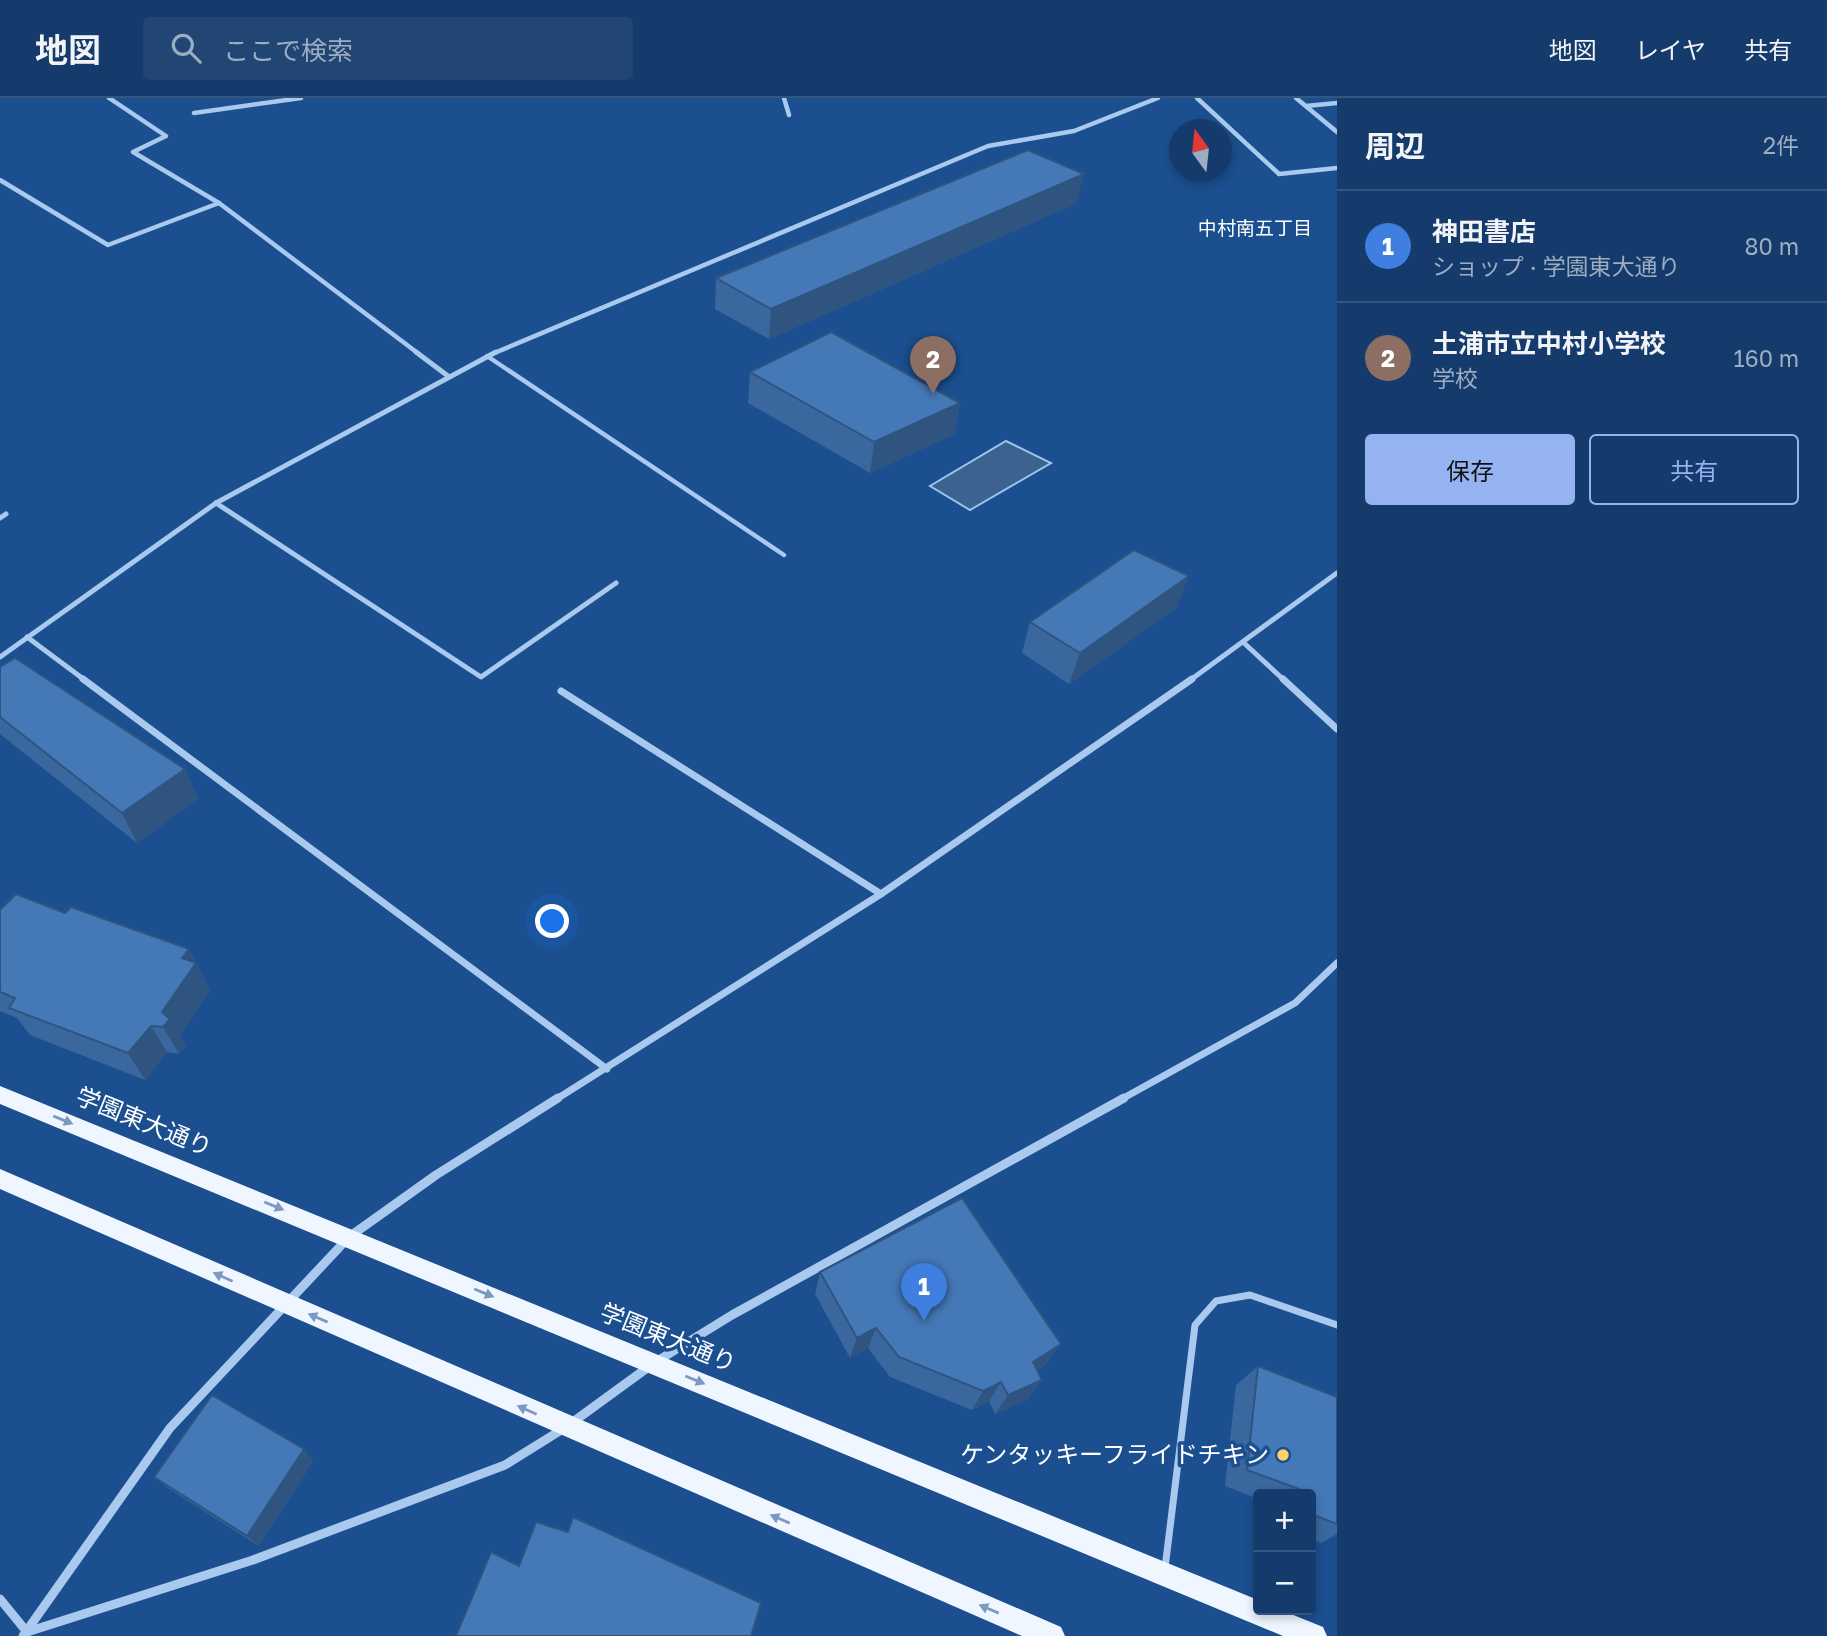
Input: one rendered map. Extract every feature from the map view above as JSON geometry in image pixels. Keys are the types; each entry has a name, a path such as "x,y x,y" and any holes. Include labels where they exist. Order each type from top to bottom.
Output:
{"main road":[{"name":"学園東大通り","path":"0,1095 1314,1636"},
{"path":"0,1179 1052,1636"}],"street":[{"path":"109,98 166,136 133,152 219,203 448,376"},
{"path":"194,113 301,98"},
{"path":"784,98 789,115"},
{"path":"0,657 216,503 487,356 988,146 1074,131 1158,98"},
{"path":"1197,98 1279,174 1337,168"},
{"path":"1296,98 1336,130"},
{"path":"1306,106 1337,103"},
{"path":"0,180 108,246 219,203"},
{"path":"216,503 481,677 616,583"},
{"path":"25,1634 170,1428 349,1237 436,1175 881,894 1244,643 1337,573"},
{"path":"27,637 607,1069"},
{"path":"1244,643 1337,729"},
{"path":"561,691 881,894"},
{"path":"25,1634 253,1560 505,1465 566,1427 654,1363 732,1314 1295,1003 1337,963"},
{"path":"0,1599 25,1634"}],"lane":[{"path":"487,356 784,555"},
{"path":"1164,1574 1195,1325 1216,1301 1250,1295 1337,1325"}],"water":[{"path":"1006,441 1051,463 970,510 930,486"}],"building":[{"path":"1028,150 1084,174 771,309 716,278"},
{"path":"831,332 960,403 874,442 750,372"},
{"path":"1134,550 1189,576 1080,653 1030,622"},
{"path":"15,658 185,769 122,813 0,717 0,667"},
{"path":"16,894 65,913 71,907 189,949 182,958 196,963 162,1012 170,1019 163,1027 151,1026 128,1053 9,1008 15,998 0,992 0,910"},
{"path":"962,1198 1061,1344 1033,1362 1042,1380 1008,1395 1001,1382 983,1391 899,1357 876,1328 857,1338 820,1272"},
{"name":"ケンタッキーフライドチキン","path":"1258,1366 1337,1397 1337,1524 1316,1516 1316,1489 1299,1489 1247,1470"},
{"path":"212,1395 304,1449 247,1536 154,1477"},
{"path":"573,1517 761,1603 751,1636 456,1636 491,1552 519,1566 536,1522 568,1532"}],"place":[{"name":"土浦市立中村小学校","path":"933,394"},
{"name":"神田書店","path":"924,1321"},
{"name":"ケンタッキーフライドチキン","path":"1283,1455"}],"district":[{"name":"中村南五丁目","path":"1255,228"}]}
